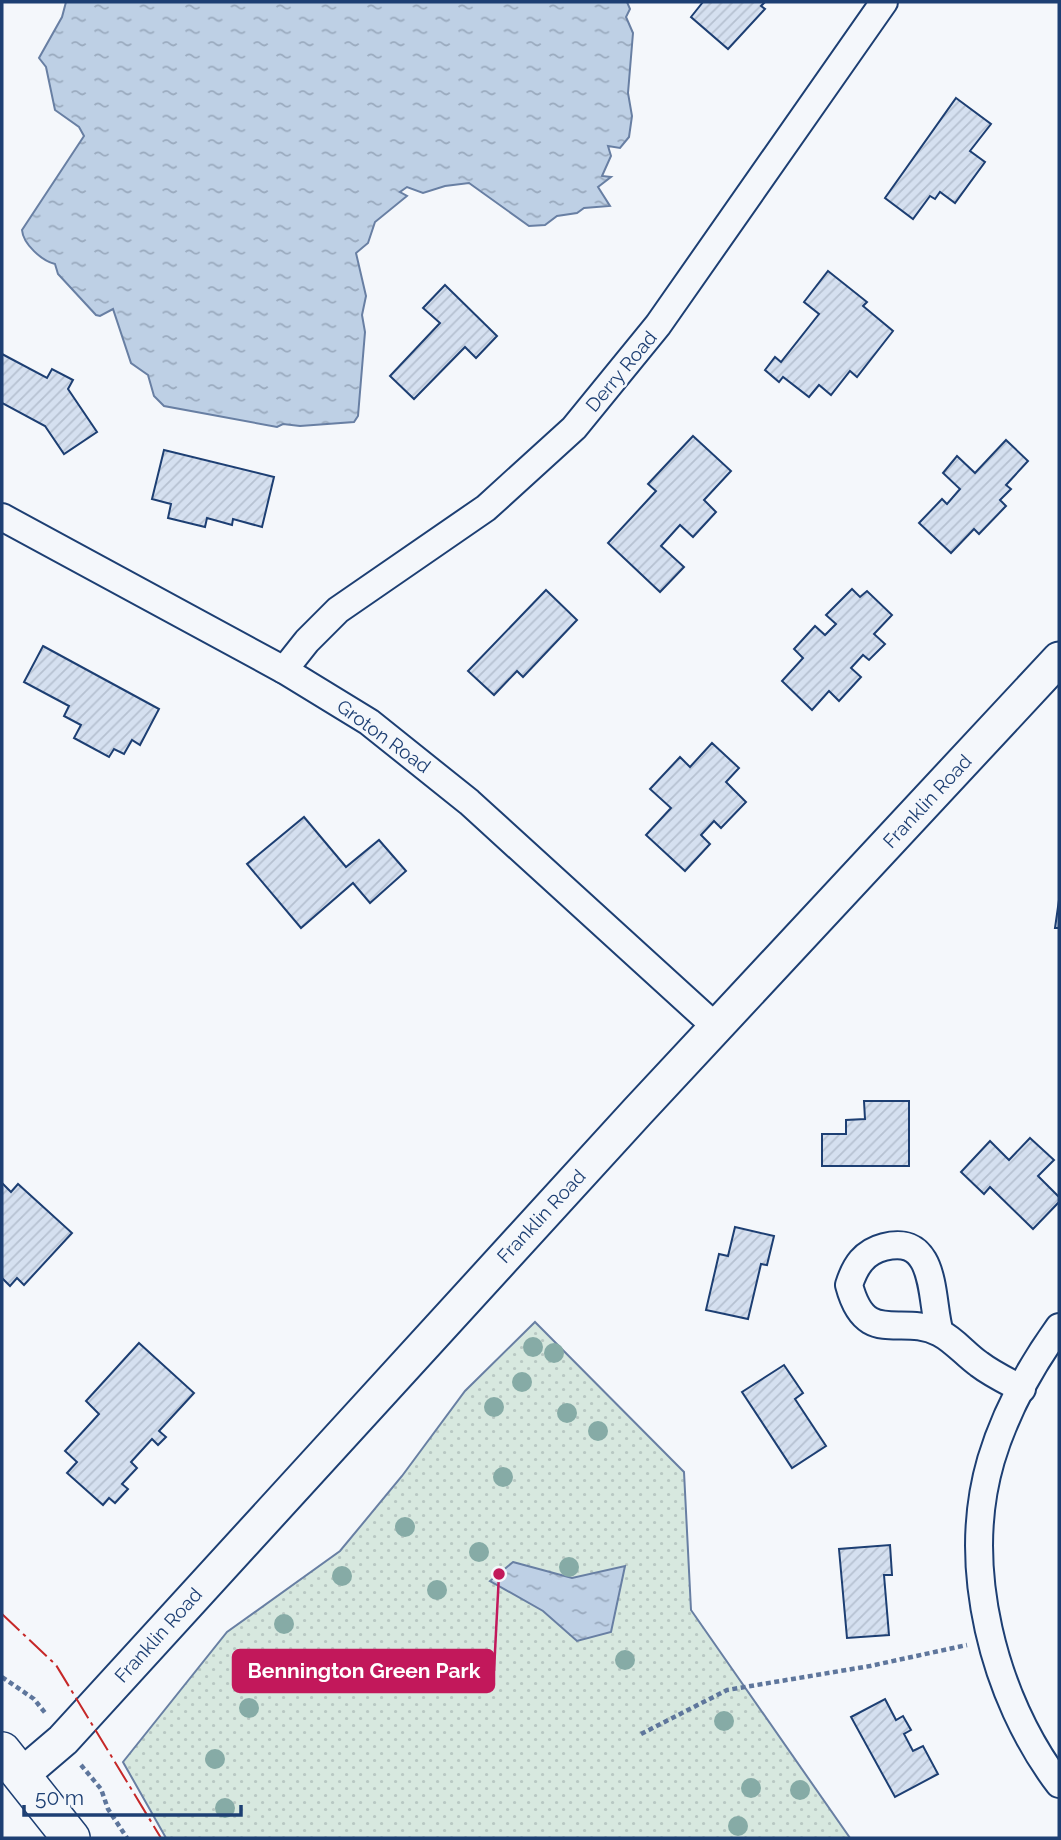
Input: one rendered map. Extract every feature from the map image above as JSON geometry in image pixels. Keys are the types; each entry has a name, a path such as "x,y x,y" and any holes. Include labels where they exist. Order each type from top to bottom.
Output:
{"main road":[{"path":"12,1763 71,1838"}],"street":[{"name":"Derry Road","path":"284,670 307,641 338,610 486,508 574,428 658,326 884,2"},
{"name":"Groton Road","path":"2,517 284,670 369,722 440,778 716,1027"},
{"name":"Franklin Road","path":"12,1763 63,1740 716,1027 1059,659"},
{"path":"1059,1327 1021,1389 992,1459 983,1509 980,1552 992,1639 1017,1713 1059,1784"},
{"path":"940,1333 983,1367 1021,1389"}],"path":[{"path":"641,1734 727,1690 870,1666 992,1639"},
{"path":"2,1677 34,1699 43,1710"},
{"path":"86,1771 101,1789 108,1809 127,1838"}],"shaded area":[{"path":"535,1322 684,1472 691,1610 850,1838 166,1838 123,1762 227,1632 340,1551 402,1476 465,1391"}],"water":[{"path":"66,2 627,2 630,9 626,17 633,33 628,93 632,116 629,137 620,148 608,146 611,156 602,176 611,177 598,187 610,206 584,208 577,213 557,216 545,225 529,226 469,183 445,186 423,193 407,187 400,192 407,196 375,222 368,243 356,253 366,296 362,315 365,332 358,416 354,422 300,426 283,424 277,427 164,406 154,396 148,375 131,363 113,309 100,316 96,315 58,274 55,264 34,251 23,235 22,230 84,136 79,127 55,110 46,67 39,58 62,17"},
{"path":"513,1562 572,1578 625,1566 611,1632 577,1641 543,1611 490,1581"}],"building":[{"path":"703,2 765,2 761,6 765,9 728,49 691,17"},
{"path":"956,98 991,124 970,151 985,162 955,203 940,192 935,199 930,196 913,219 885,198"},
{"path":"828,271 867,302 863,306 893,331 857,377 850,371 831,395 819,385 809,397 783,377 779,382 765,370 775,357 781,362 819,314 804,302"},
{"path":"445,285 497,336 476,358 465,347 414,399 390,376 440,323 423,308"},
{"path":"2,354 47,378 52,369 73,380 68,389 97,432 64,454 45,426 2,403"},
{"path":"693,436 731,471 704,500 716,512 693,537 680,525 661,546 684,567 660,592 608,543 656,491 648,484"},
{"path":"1006,440 1028,461 1006,485 1011,489 1000,500 1006,506 979,534 974,529 951,553 919,523 942,499 947,504 960,489 943,473 957,456 975,473"},
{"path":"164,450 274,477 262,527 233,519 232,525 207,518 205,527 168,518 171,504 152,499"},
{"path":"852,589 860,597 867,591 892,615 874,634 885,644 869,660 863,655 851,668 861,677 839,701 829,691 812,710 782,681 803,658 794,649 815,626 825,635 836,624 826,615"},
{"path":"546,590 577,620 523,677 517,671 494,695 468,671"},
{"path":"43,646 159,709 140,745 132,740 124,754 114,749 109,757 74,738 81,725 64,716 69,706 24,682"},
{"path":"712,743 739,768 726,782 746,802 721,828 714,821 701,835 710,844 685,871 646,835 671,808 650,789 680,757 690,767"},
{"path":"304,817 346,867 379,840 406,871 370,903 353,883 301,928 247,864"},
{"path":"1059,900 1059,928 1055,928"},
{"path":"864,1101 909,1101 909,1166 822,1166 822,1134 846,1134 846,1120 865,1119"},
{"path":"1030,1138 1054,1160 1038,1176 1059,1197 1059,1202 1033,1229 990,1187 984,1194 961,1172 990,1141 1009,1160"},
{"path":"2,1183 11,1192 18,1184 72,1233 24,1285 17,1278 10,1286 2,1278"},
{"path":"735,1227 774,1236 767,1265 761,1264 748,1319 706,1310 719,1254 728,1256"},
{"path":"139,1343 194,1393 159,1431 166,1437 158,1445 152,1439 131,1462 137,1468 122,1484 128,1489 115,1503 109,1498 103,1505 67,1473 77,1462 65,1451 99,1414 86,1401"},
{"path":"784,1365 803,1393 795,1399 826,1446 792,1468 742,1392"},
{"path":"890,1545 892,1575 884,1575 889,1635 847,1638 839,1549"},
{"path":"885,1699 896,1720 903,1716 911,1730 904,1734 913,1751 923,1746 938,1774 895,1797 851,1717"}],"power":[{"path":"2,1614 56,1665 161,1838"}],"place":[{"name":"Bennington Green Park","path":"499,1574"}]}
